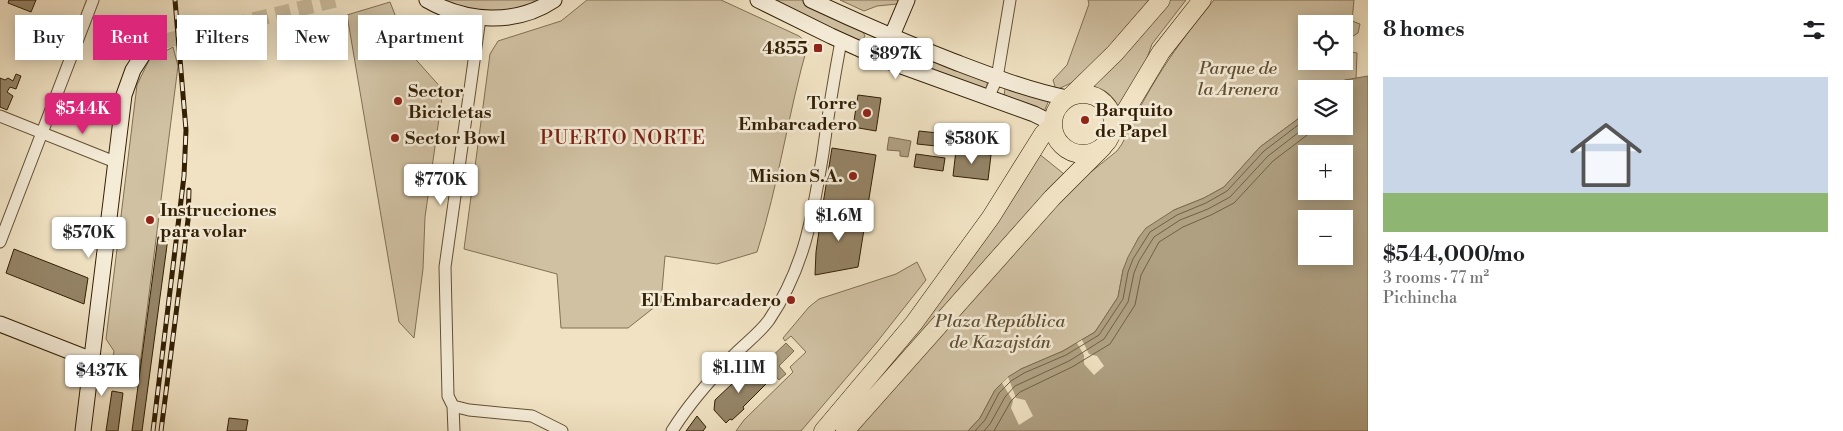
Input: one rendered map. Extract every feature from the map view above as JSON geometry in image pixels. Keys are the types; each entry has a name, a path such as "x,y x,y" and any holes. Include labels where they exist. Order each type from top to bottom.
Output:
{"main road":[{"path":"427,0 440,8 460,15"},
{"path":"482,18 504,18 526,13 554,0"},
{"path":"758,0 882,59 1034,114 1052,124"},
{"path":"811,0 891,37 996,78 1044,93 1069,97 1092,95 1102,100 1109,108 1113,118 1113,129 1106,143 1093,153 1082,154 1071,152 1062,146 1055,136 1052,124 1054,113 1060,104 1069,97 1120,48 1162,0"},
{"path":"882,59 907,0"},
{"path":"844,431 1052,198 1106,143 1161,52 1202,0"},
{"path":"847,43 864,47 871,41 871,34 862,24"},
{"path":"83,431 124,95 132,70 139,60"},
{"path":"822,431 914,323 991,217 1043,134 1052,124"},
{"path":"0,324 92,360"}],"street":[{"path":"0,242 93,0"},
{"path":"988,98 996,78 1010,0"},
{"path":"672,431 691,404 726,364 767,322 784,296 797,270 814,208 847,43"},
{"path":"454,431 453,406 448,396 445,266 474,60"},
{"path":"0,116 115,162"},
{"path":"453,406 469,410 532,416 562,431"}],"green space":[{"path":"427,0 554,0 504,18"},
{"path":"587,0 721,0 799,36 808,44 765,226 757,252 717,264 665,256 661,302 628,328 561,328 557,274 464,249 490,54 498,41 561,21"},
{"path":"770,0 802,0 861,28 865,36 858,41"},
{"path":"840,0 899,0 897,4 877,6 864,11"},
{"path":"1088,0 1156,0 1080,79 1056,90 1053,80 1067,65 1089,4"},
{"path":"1168,0 1186,0 1152,44 1145,64 1120,109 1108,93 1090,86"},
{"name":"Parque de la Arenera","path":"1214,0 1354,0 1353,15 1298,15 1298,70 1353,70 1353,52 1357,53 1356,79 1298,80 1298,119 1260,147 1224,187 1204,198 1174,210 1139,237 1123,270 1118,297 1095,332 1063,351 1021,369 995,390 980,418 968,431 854,431 1071,188 1117,151 1152,86 1174,52"},
{"path":"390,2 395,15 358,15 358,60 416,60 443,90 425,217 423,269 414,338 399,322 347,15"},
{"name":"Parque de la Arenera","path":"1353,21 1360,24 1358,33 1353,36"},
{"path":"897,45 988,80 986,89 898,57 893,53"},
{"path":"173,47 178,66 139,373 111,370 114,351 106,339 137,85 149,60 167,60 167,50"},
{"path":"1005,88 1049,100 1044,112 1004,96"},
{"path":"1038,153 1064,174 887,372 884,369"},
{"path":"917,262 926,280 877,342 801,431 736,431 744,420 793,372 790,367 806,352 791,336 785,341 783,338 809,307 819,299 896,274"}],"water":[{"path":"1368,76 1368,431 968,431 980,418 995,390 1008,377 1021,369 1063,351 1095,332 1118,297 1123,270 1128,257 1146,228 1174,210 1204,198 1224,187 1260,147 1298,119 1298,135 1353,135 1353,80 1345,80"},
{"path":"889,137 911,141 908,157 900,156 900,151 887,150"},
{"path":"786,343 794,351 779,366 786,374 779,380 764,364"}],"pier":[{"path":"1082,340 1089,354 1097,356 1104,366 1094,375 1084,364 1084,355 1077,343"},
{"path":"1008,377 1016,398 1025,400 1033,416 1019,425 1011,408 1013,401 1002,383"}],"building":[{"path":"9,0 36,0 31,12 8,3"},
{"path":"16,74 21,76 16,89 10,87 7,92 13,96 7,110 0,107 0,78 5,80 8,78 13,81"},
{"name":"Torre Embarcadero","path":"858,95 881,98 876,131 853,127"},
{"path":"919,131 947,134 946,147 917,144"},
{"path":"832,148 876,155 866,217 822,210"},
{"path":"956,150 991,155 988,180 953,176"},
{"path":"916,154 945,158 943,171 914,167"},
{"path":"822,210 866,217 858,267 815,275"},
{"path":"158,237 168,238 142,431 132,431"},
{"path":"14,249 88,278 84,304 6,273"},
{"path":"752,365 768,382 743,407 744,409 726,423 714,410 715,400"},
{"path":"112,391 123,393 118,431 106,431"},
{"path":"697,416 706,427 703,431 686,431"},
{"path":"229,418 248,420 246,431 227,431"}],"tunnel":[{"path":"167,41 336,0"}],"railway":[{"path":"153,431 184,176 186,130 175,0"},
{"path":"161,431 188,220 189,190"}],"place":[{"name":"4855","path":"818,48"},
{"name":"Sector Bicicletas","path":"398,101"},
{"name":"Torre Embarcadero","path":"867,113"},
{"name":"Barquito de Papel","path":"1085,120"},
{"name":"Sector Bowl","path":"395,138"},
{"name":"Mision S.A.","path":"853,176"},
{"name":"Instrucciones para volar","path":"150,220"},
{"name":"El Embarcadero","path":"791,300"}],"district":[{"name":"PUERTO NORTE","path":"623,137"}],"park label":[{"name":"Plaza República de Kazajstán","path":"1000,331"}]}
